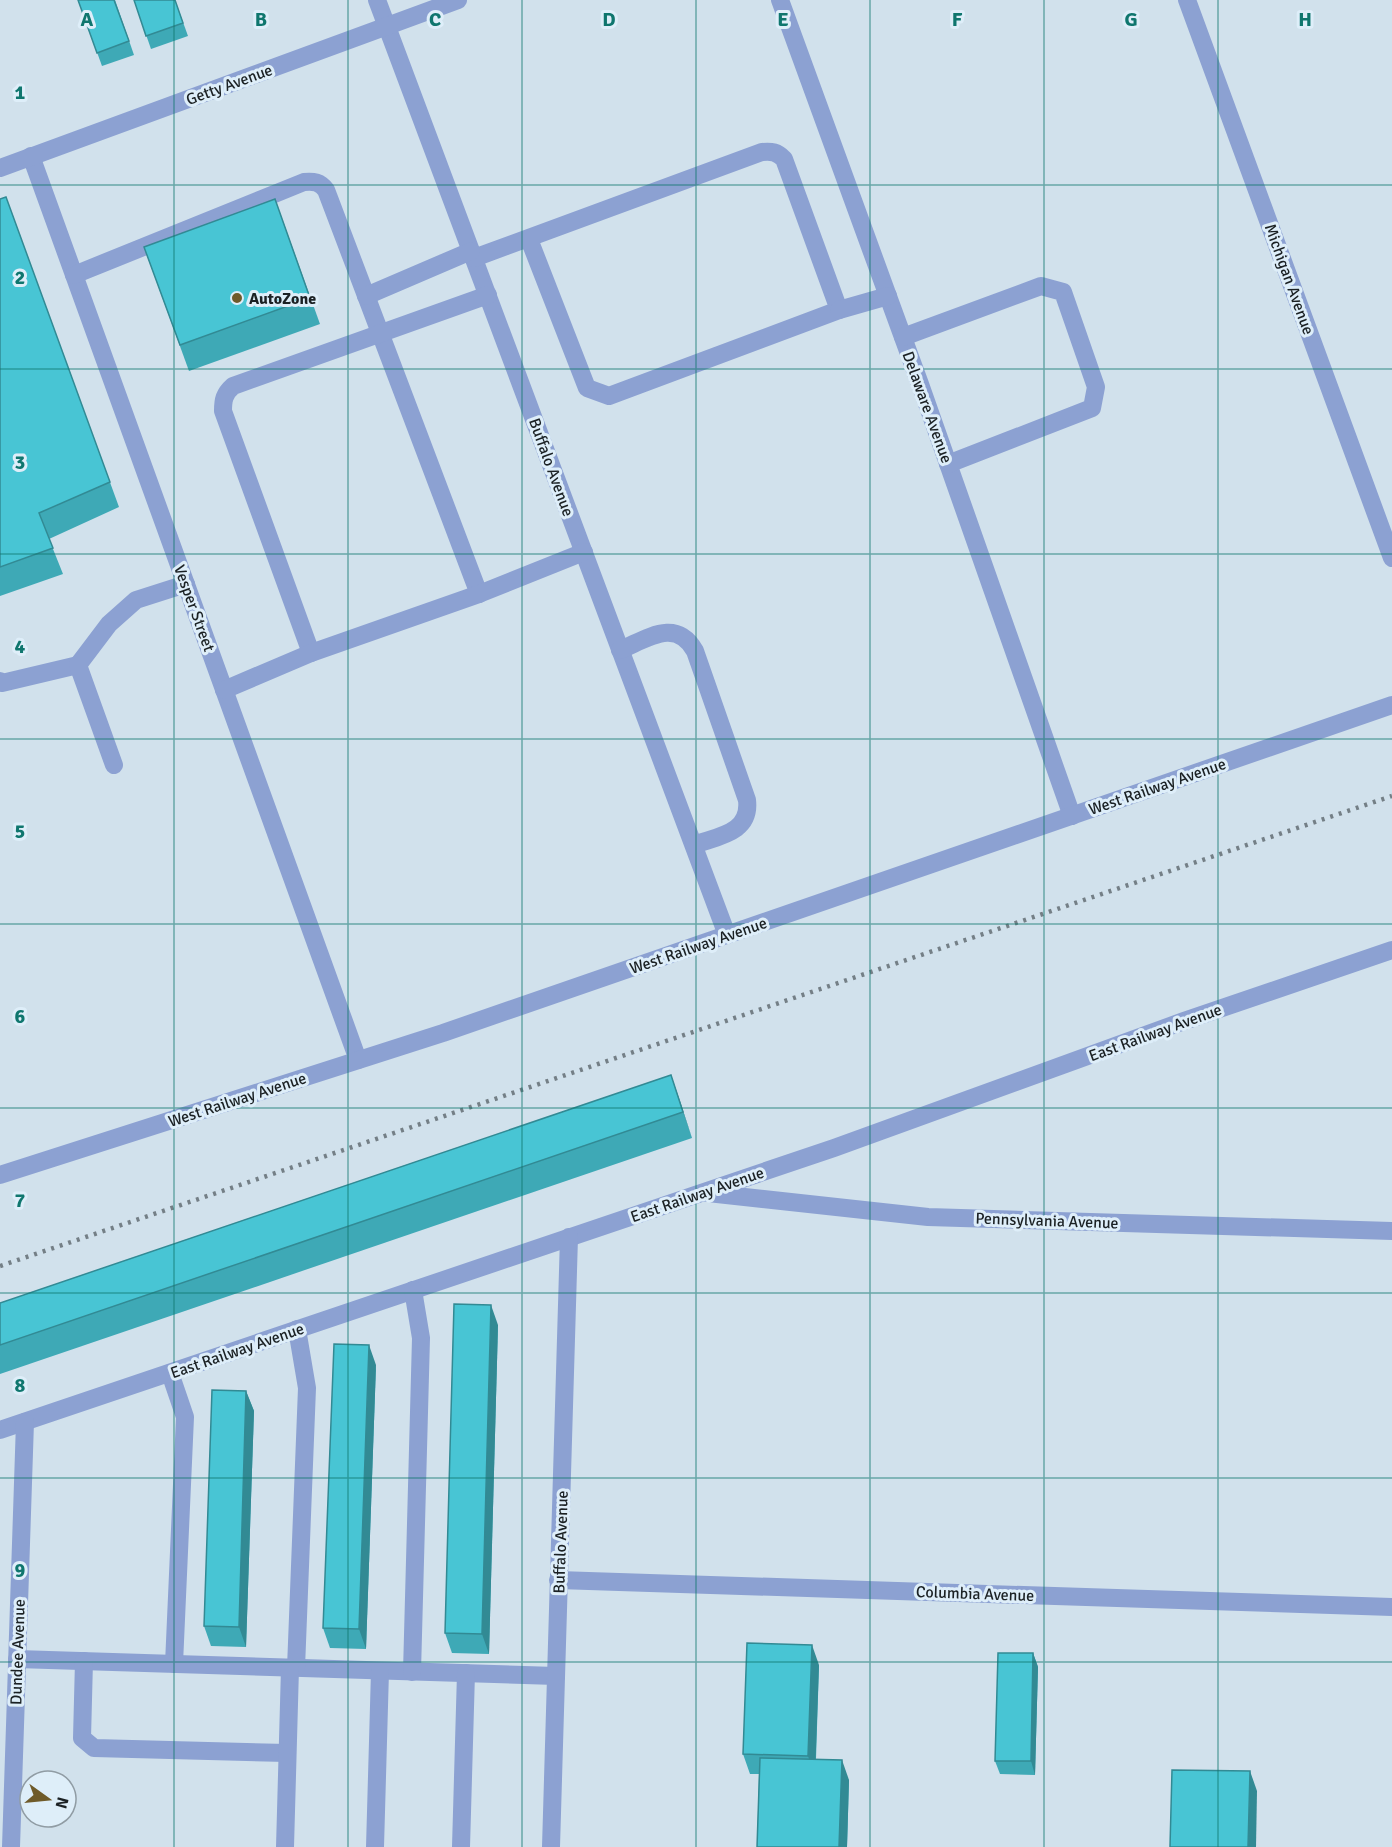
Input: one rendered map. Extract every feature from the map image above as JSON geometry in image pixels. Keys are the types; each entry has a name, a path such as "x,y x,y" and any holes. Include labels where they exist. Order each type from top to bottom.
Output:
{"street":[{"name":"Buffalo Avenue","path":"377,0 727,935"},
{"name":"Getty Avenue","path":"0,168 458,0"},
{"name":"Delaware Avenue","path":"780,0 903,337 1072,816"},
{"name":"Michigan Avenue","path":"1187,0 1392,558"},
{"path":"366,296 472,255 529,238 770,151 778,153 784,159 839,310"},
{"name":"Vesper Street","path":"31,156 358,1060"},
{"path":"74,275 304,182 317,182 326,190 480,594"},
{"path":"529,238 587,388 609,396 839,310 888,296"},
{"path":"903,337 1041,286 1063,292 1096,387 1092,408 948,464"},
{"path":"311,653 223,411 226,392 233,386 488,295"},
{"path":"224,690 311,653 480,594 584,552"},
{"path":"0,681 2,683 78,665 110,624 136,600 186,584"},
{"path":"620,650 662,633 673,632 684,637 695,651 747,800 748,810 740,826 733,831 694,845"},
{"path":"78,665 114,765"},
{"name":"West Railway Avenue","path":"0,1175 443,1033 1392,705"},
{"name":"East Railway Avenue","path":"0,1430 834,1148 1184,1021 1392,950"},
{"name":"Pennsylvania Avenue","path":"704,1192 928,1217 1392,1231"},
{"name":"Buffalo Avenue","path":"551,1847 569,1238"},
{"path":"412,1672 421,1338 413,1290"},
{"path":"285,1847 287,1753 307,1388 297,1329"},
{"path":"170,1373 185,1418 174,1664"},
{"name":"Dundee Avenue","path":"11,1847 25,1422"},
{"name":"Columbia Avenue","path":"558,1580 1392,1607"},
{"path":"17,1659 556,1676"},
{"path":"84,1661 82,1738 94,1748 287,1753"},
{"path":"375,1847 380,1671"},
{"path":"461,1847 466,1673"}],"building":[{"path":"78,0 114,0 129,41 97,53"},
{"path":"134,0 175,0 183,23 146,36"},
{"path":"6,197 110,482 39,513 53,548 0,567 0,199"},
{"name":"AutoZone","path":"275,199 310,298 180,345 144,247"},
{"path":"671,1075 683,1112 0,1345 0,1303"},
{"path":"454,1304 491,1305 482,1634 445,1633"},
{"path":"334,1344 369,1345 359,1629 323,1628"},
{"path":"212,1390 246,1391 239,1627 204,1626"},
{"path":"747,1643 812,1645 808,1756 743,1754"},
{"path":"998,1653 1033,1653 1031,1761 995,1761"},
{"path":"760,1758 842,1760 839,1847 757,1847"},
{"path":"1172,1770 1250,1771 1248,1847 1170,1847"}],"railway":[{"path":"0,1266 1392,796"}],"place":[{"name":"AutoZone","path":"237,298"}]}
